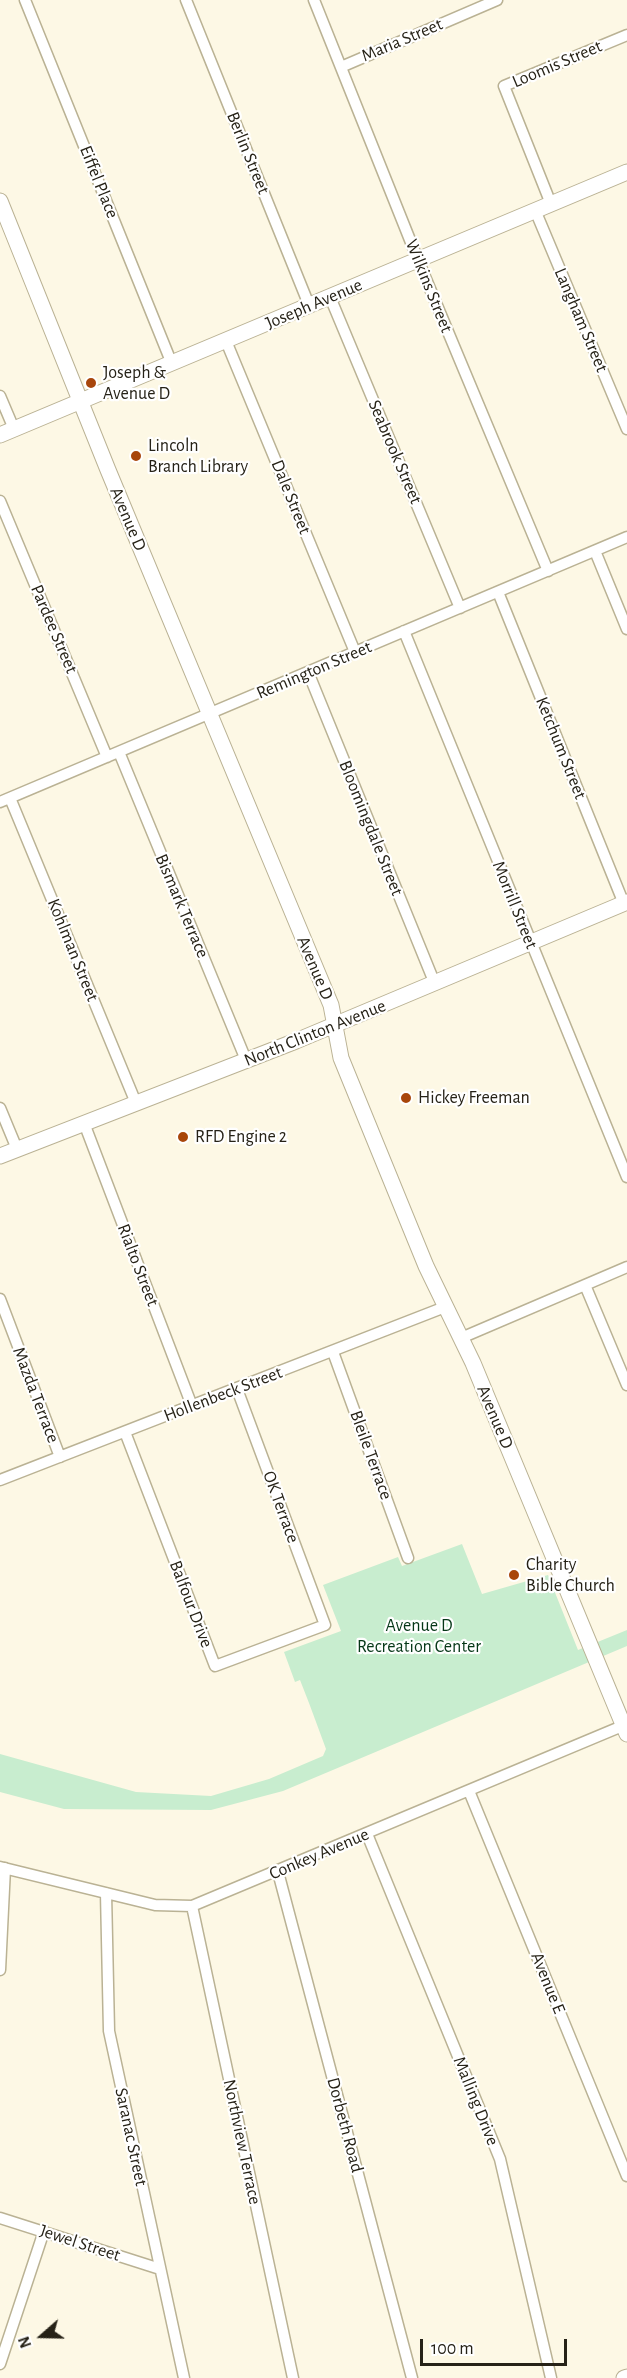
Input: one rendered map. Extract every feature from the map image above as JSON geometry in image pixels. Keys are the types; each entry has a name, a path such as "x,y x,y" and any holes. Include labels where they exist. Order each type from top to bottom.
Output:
{"street":[{"name":"Eiffel Place","path":"25,0 172,364"},
{"name":"Berlin Street","path":"186,0 309,305"},
{"name":"Wilkins Street","path":"314,0 418,260 548,571"},
{"name":"Maria Street","path":"341,67 497,0"},
{"name":"Loomis Street","path":"551,204 504,86 627,35"},
{"name":"Joseph Avenue","path":"7,432 627,172"},
{"name":"Avenue D","path":"0,201 209,714 331,1005 338,1051 626,1728"},
{"name":"Langham Street","path":"535,210 627,429"},
{"name":"Seabrook Street","path":"330,297 460,608"},
{"name":"Dale Street","path":"226,341 355,652"},
{"path":"0,396 7,432"},
{"name":"Pardee Street","path":"0,501 107,757"},
{"name":"Remington Street","path":"5,800 627,537"},
{"path":"595,551 627,629"},
{"name":"Ketchum Street","path":"498,592 626,903"},
{"name":"Morrill Street","path":"404,632 627,1177"},
{"name":"Bloomingdale Street","path":"308,672 435,984"},
{"name":"Bismark Terrace","path":"119,752 246,1060"},
{"name":"Kohlman Street","path":"5,800 136,1103"},
{"name":"North Clinton Avenue","path":"0,1156 335,1025 626,903"},
{"path":"0,1108 17,1149"},
{"name":"Rialto Street","path":"84,1123 192,1406"},
{"path":"461,1338 627,1267"},
{"path":"585,1285 627,1385"},
{"name":"Mazda Terrace","path":"0,1299 60,1457"},
{"name":"Hollenbeck Street","path":"0,1480 446,1307"},
{"name":"Bleile Terrace","path":"333,1352 408,1557"},
{"name":"OK Terrace","path":"237,1389 326,1625"},
{"name":"Balfour Drive","path":"125,1432 215,1666 326,1625"},
{"name":"Conkey Avenue","path":"2,1867 163,1906 192,1906 626,1728"},
{"name":"Avenue E","path":"470,1791 627,2176"},
{"name":"Malling Drive","path":"367,1834 500,2159 551,2378"},
{"path":"0,1970 2,1867"},
{"name":"Dorbeth Road","path":"278,1872 412,2378"},
{"name":"Saranac Street","path":"106,1893 109,2031 184,2378"},
{"name":"Northview Terrace","path":"192,1906 293,2378"},
{"name":"Jewel Street","path":"0,2218 160,2269"},
{"path":"0,2364 44,2231"}],"green space":[{"name":"Avenue D Recreation Center","path":"462,1544 482,1594 548,1575 578,1650 627,1630 627,1646 283,1791 211,1810 64,1809 0,1792 0,1754 136,1792 211,1796 269,1779 323,1756 326,1749 309,1703 300,1680 295,1682 284,1652 341,1631 323,1585 398,1557 402,1566"}],"place":[{"name":"Joseph & Avenue D","path":"91,383"},
{"name":"Lincoln Branch Library","path":"136,456"},
{"name":"Hickey Freeman","path":"406,1098"},
{"name":"RFD Engine 2","path":"183,1137"},
{"name":"Charity Bible Church","path":"514,1575"}]}
